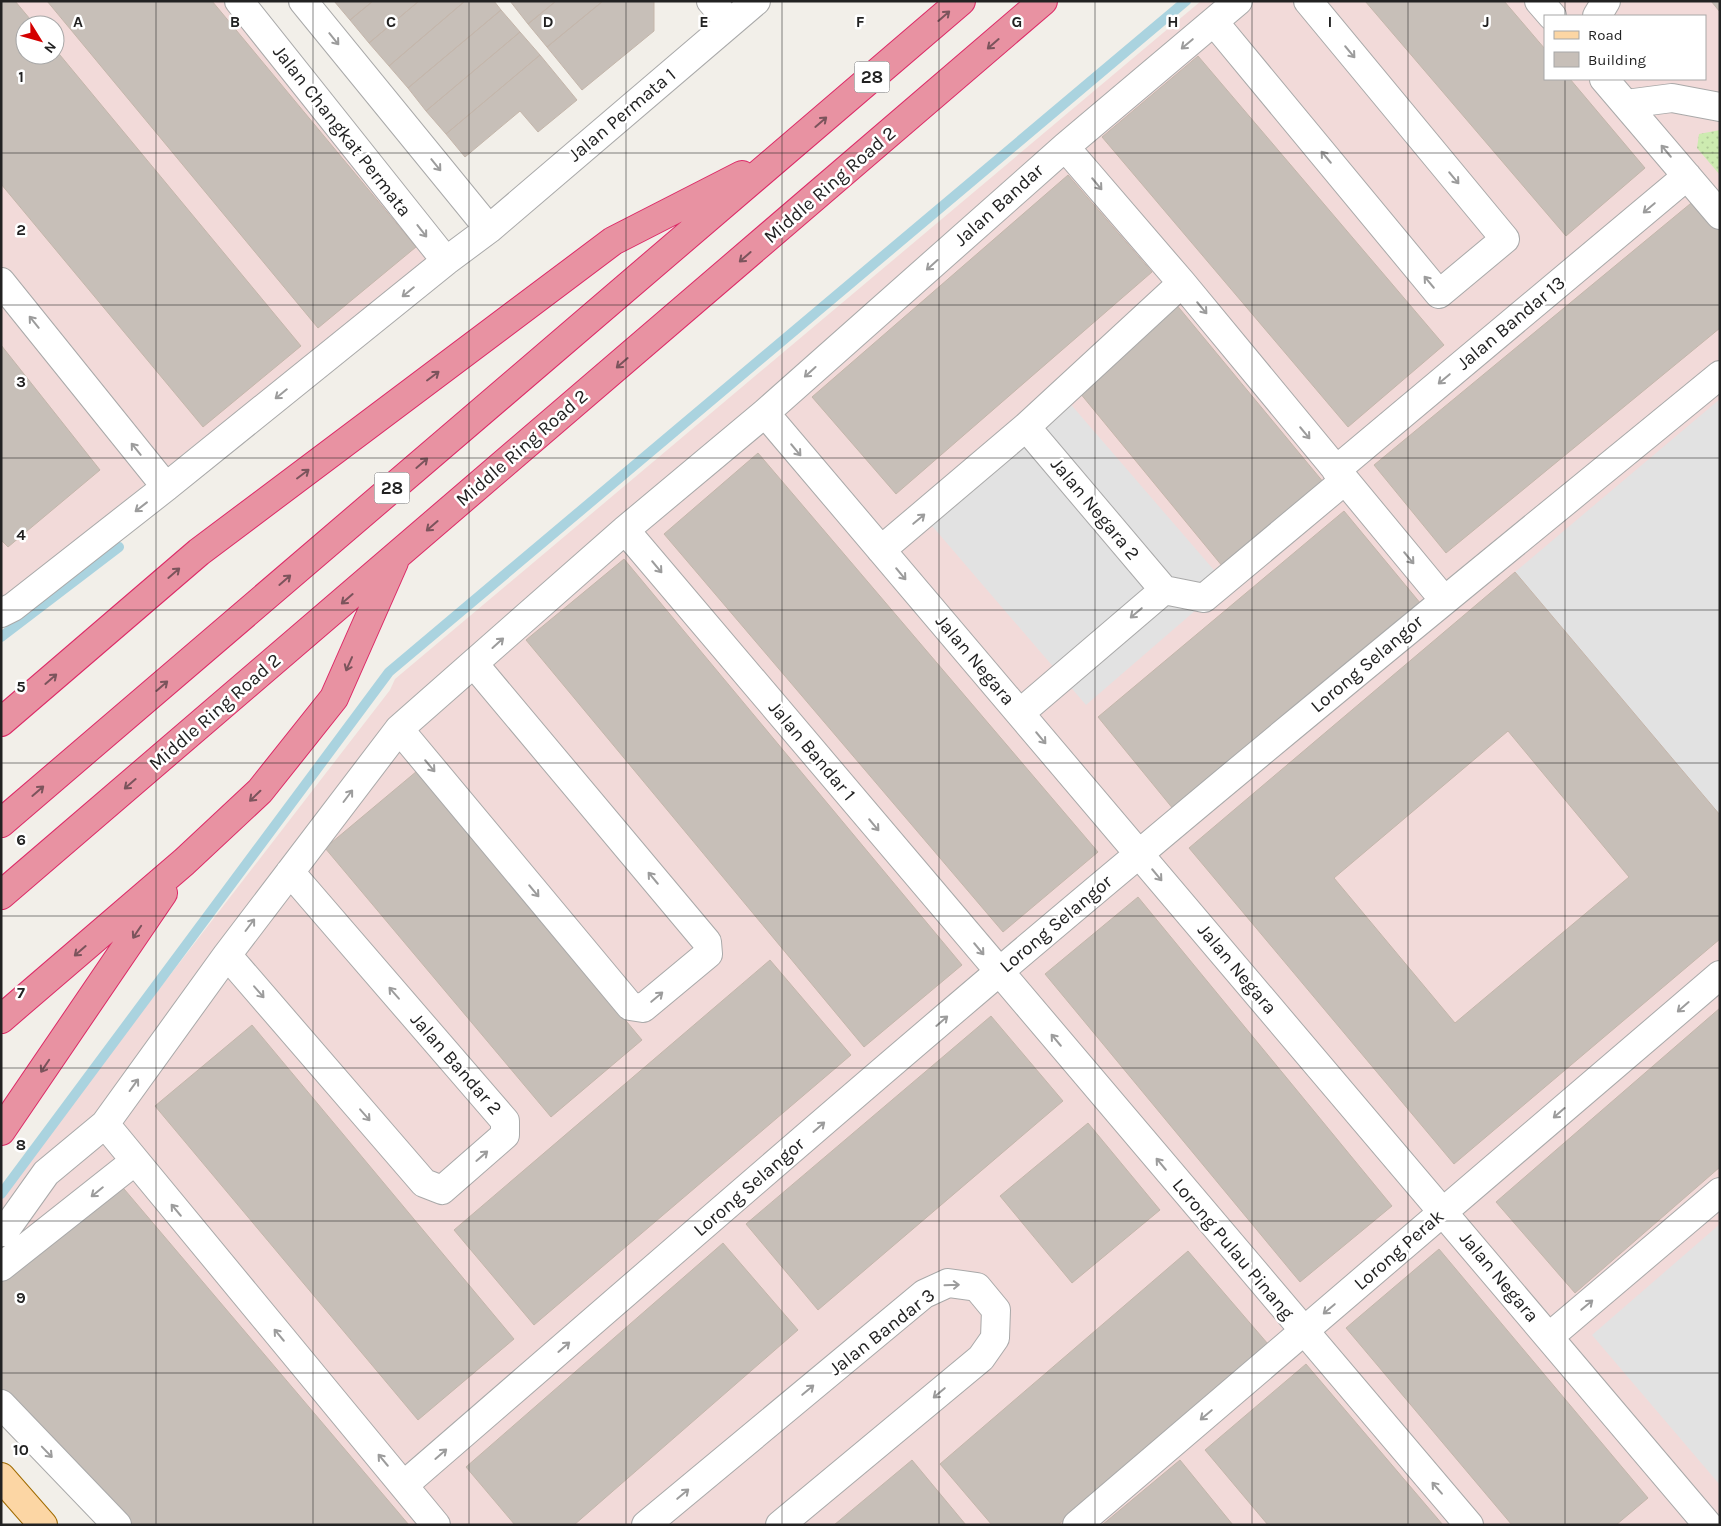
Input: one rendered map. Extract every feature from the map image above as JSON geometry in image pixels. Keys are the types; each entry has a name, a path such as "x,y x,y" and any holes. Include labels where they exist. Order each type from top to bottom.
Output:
{"highway":[{"name":"28","path":"1,823 961,1"},
{"name":"Middle Ring Road 2","path":"1,895 1043,1"},
{"path":"1,722 199,552 613,242 784,153"},
{"path":"1,1019 184,862 260,791 334,698 397,556"},
{"path":"1,1131 184,862"}],"main road":[{"path":"1,1477 43,1525"}],"street":[{"name":"Jalan Changkat Permata","path":"239,1 446,261"},
{"path":"303,1 488,229"},
{"path":"711,1 730,23"},
{"name":"Jalan Permata 1","path":"1,613 13,607 166,487 488,229 756,1"},
{"name":"Jalan Bandar","path":"4,1232 46,1173 105,1124 227,955 399,729 625,530 765,413 1065,147 1238,1"},
{"path":"1214,22 1439,294 1505,239 1308,1"},
{"path":"1539,1 1551,15"},
{"path":"1598,15 1606,1"},
{"path":"1605,80 1720,215"},
{"path":"1626,104 1672,98 1720,107"},
{"path":"1065,147 1182,283 1444,600"},
{"name":"Jalan Bandar 13","path":"1164,590 1204,598 1340,475 1687,176"},
{"path":"1,282 166,487"},
{"path":"881,550 1026,428 1182,283"},
{"name":"Lorong Selangor","path":"404,1486 1139,853 1444,600 1720,375"},
{"name":"Jalan Negara","path":"765,413 1708,1525"},
{"name":"Jalan Negara 2","path":"1026,428 1164,590"},
{"name":"Jalan Bandar 1","path":"625,530 999,972"},
{"path":"1020,713 1164,590"},
{"path":"399,729 630,1006 643,1008 708,954 707,942 474,664"},
{"name":"Jalan Bandar 2","path":"227,955 424,1183 442,1190 505,1135 505,1121 290,872"},
{"name":"Lorong Pulau Pinang","path":"999,972 1469,1525"},
{"name":"Lorong Perak","path":"1077,1525 1720,975"},
{"path":"105,1124 436,1525"},
{"path":"1,1267 135,1161"},
{"path":"1550,1337 1720,1192"},
{"name":"Jalan Bandar 3","path":"646,1525 924,1294 948,1283 977,1287 996,1310 995,1338 981,1358 780,1525"},
{"path":"1,1404 117,1525"}],"shaded area":[{"path":"1,1 224,1 430,258 1,599"},
{"path":"1201,1 1720,1 1720,1525 99,1525 1,1422 1,1194 390,690 395,679"},
{"path":"1720,399 1720,815 1515,572"},
{"path":"1067,400 1226,584 1086,705 927,520"},
{"path":"1720,1224 1720,1485 1592,1335"}],"green space":[{"path":"1720,130 1720,175 1697,148 1699,134"}],"building":[{"path":"1,1 15,1 27,15 15,15 15,65 65,65 65,61 301,346 203,427 1,184"},
{"path":"47,1 212,1 416,247 318,328 65,23 65,15 59,15"},
{"path":"334,1 373,1 350,20"},
{"path":"373,1 419,1 369,43 350,20"},
{"path":"419,1 465,1 389,66 369,43"},
{"path":"465,1 494,1 501,10 408,88 389,66"},
{"path":"510,1 556,1 528,24"},
{"path":"556,1 603,1 547,47 528,24"},
{"path":"603,1 654,1 654,31 582,90 547,47"},
{"path":"1365,1 1504,1 1544,48 1544,80 1571,80 1645,168 1566,236"},
{"path":"1711,1 1720,1 1720,12"},
{"path":"501,10 520,32 426,111 408,88"},
{"path":"520,32 540,55 446,134 426,111"},
{"path":"540,55 577,100 538,132 520,111 465,157 446,134"},
{"path":"1198,56 1444,345 1348,427 1102,137"},
{"path":"1068,175 1152,272 896,494 812,397"},
{"path":"1696,199 1720,228 1720,328 1446,553 1374,465"},
{"path":"1175,303 1324,483 1223,567 1075,387"},
{"path":"1,345 100,470 8,547 1,540"},
{"path":"758,453 1098,852 1003,932 664,534"},
{"path":"1344,511 1421,604 1174,810 1098,717"},
{"path":"624,559 962,965 864,1047 526,640"},
{"path":"1515,572 1720,815 1720,939 1454,1164 1189,848","holes":["1508,731 1629,877 1455,1023 1334,878"]},
{"path":"417,771 642,1040 551,1117 325,848"},
{"path":"1138,897 1392,1206 1300,1282 1045,974"},
{"path":"770,960 851,1055 534,1325 454,1230"},
{"path":"1720,1008 1720,1167 1575,1293 1496,1202"},
{"path":"991,1016 1063,1101 818,1310 746,1224"},
{"path":"252,1025 514,1339 418,1420 155,1106"},
{"path":"1088,1123 1160,1210 1072,1283 1000,1196"},
{"path":"119,1183 409,1525 130,1525 1,1391 1,1276"},
{"path":"723,1243 798,1330 574,1525 515,1525 466,1467"},
{"path":"1439,1249 1648,1498 1616,1525 1512,1525 1346,1328"},
{"path":"1188,1251 1268,1344 1058,1525 992,1525 940,1464"},
{"path":"1306,1364 1443,1525 1268,1525 1205,1450"},
{"path":"912,1460 966,1525 834,1525"},
{"path":"1180,1460 1233,1525 1102,1525"}],"waterway":[{"path":"1,1194 389,672 1186,1"},
{"path":"1,637 119,547"}]}
